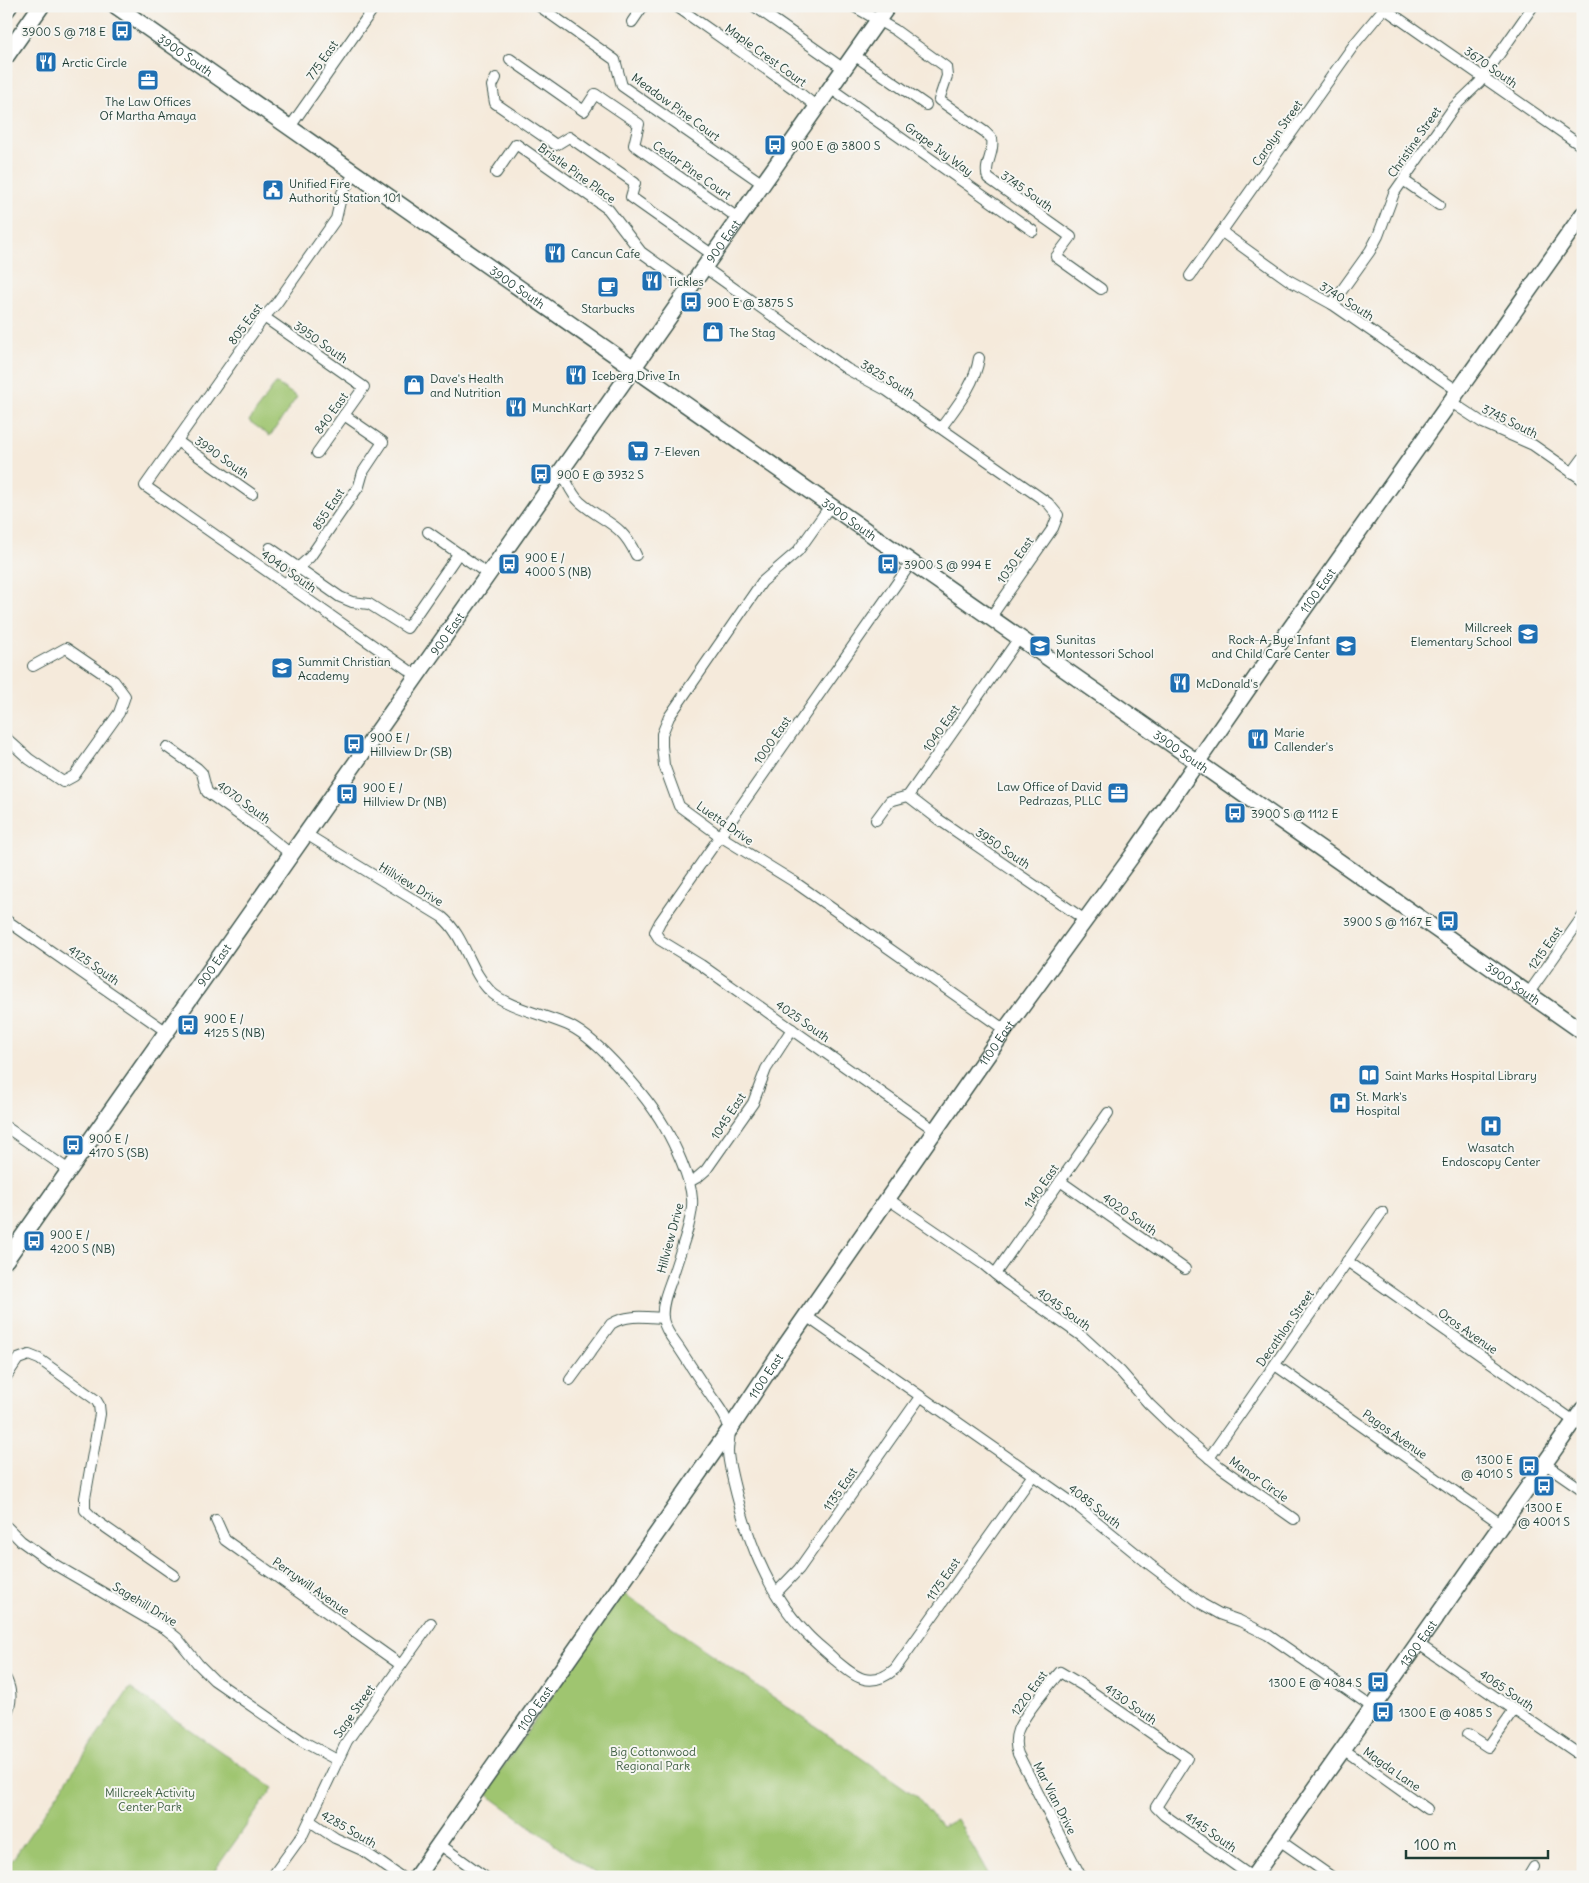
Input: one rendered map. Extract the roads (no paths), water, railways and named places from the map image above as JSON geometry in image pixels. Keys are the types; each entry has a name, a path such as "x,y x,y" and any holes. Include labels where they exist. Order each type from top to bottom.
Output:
{"main road":[{"path":"6,10 9,6"},
{"path":"6,56 41,6"},
{"name":"3900 South","path":"116,6 1583,1032"},
{"name":"900 East","path":"6,1260 888,6"},
{"name":"1100 East","path":"416,1877 730,1429 806,1316 1005,1030 1198,764 1263,667 1583,214"},
{"name":"1300 East","path":"1253,1877 1579,1415"}],"street":[{"name":"775 East","path":"290,127 375,6"},
{"name":"Meadow Pine Court","path":"539,6 615,60 622,86 762,184"},
{"path":"632,22 643,6"},
{"name":"Maple Crest Court","path":"676,6 817,107"},
{"path":"754,6 844,69"},
{"path":"853,6 878,21"},
{"name":"Christine Street","path":"1332,304 1370,251 1378,236 1388,203 1402,180 1454,107 1471,93 1484,77 1533,6"},
{"name":"3670 South","path":"1384,7 1583,147"},
{"name":"Carolyn Street","path":"1190,276 1356,42 1384,7"},
{"name":"3745 South","path":"878,21 895,30 946,68 947,76 939,100 992,139 993,148 986,171 988,178 1071,237 1056,257 1101,288"},
{"path":"854,55 926,105"},
{"name":"Cedar Pine Court","path":"510,59 584,111 595,94 639,124 634,145 738,218"},
{"path":"496,78 492,86 496,103 556,145 569,137 577,142 635,184 631,197 713,254"},
{"name":"Grape Ivy Way","path":"830,88 1033,231"},
{"name":"Bristle Pine Place","path":"496,173 516,144 608,209 641,252 690,287"},
{"name":"805 East","path":"146,486 264,317 276,304 336,219 342,193 355,173"},
{"path":"1402,180 1439,205"},
{"name":"3740 South","path":"1222,232 1290,281 1332,304 1454,397"},
{"name":"3825 South","path":"704,267 848,369 886,390 941,428 1048,503 1058,514"},
{"name":"3950 South","path":"264,317 364,387"},
{"path":"941,428 973,382 979,358"},
{"name":"840 East","path":"317,453 364,387"},
{"name":"3745 South","path":"1454,397 1488,426 1533,446 1583,480"},
{"name":"855 East","path":"286,584 298,568 310,557 359,486 363,472 383,442 344,415"},
{"name":"3990 South","path":"177,441 252,494"},
{"path":"1572,473 1583,458"},
{"path":"560,472 579,502 620,530 629,540 636,555"},
{"name":"4040 South","path":"146,486 417,676"},
{"name":"Luetta Drive","path":"830,506 798,551 770,574 755,591 675,705 662,734 664,765 679,806 720,836 793,881 1005,1030"},
{"name":"1030 East","path":"990,618 1053,528 1058,514"},
{"path":"428,532 489,575"},
{"path":"270,548 346,601 370,604 406,628 458,554"},
{"name":"1000 East","path":"655,932 660,922 911,563"},
{"name":"1040 East","path":"908,796 1019,638"},
{"path":"6,738 28,759 63,782 74,776 119,712 126,696 114,682 66,648 33,666"},
{"name":"4070 South","path":"167,747 198,768 202,773 207,792 292,855"},
{"path":"876,820 890,801 908,796"},
{"name":"3950 South","path":"908,796 938,819 1084,920"},
{"name":"Hillview Drive","path":"306,834 447,922 490,992 497,997 573,1028 597,1046 635,1086 656,1113 689,1182 693,1201 665,1301 663,1318"},
{"name":"1215 East","path":"1528,994 1583,916"},
{"name":"4125 South","path":"6,920 167,1032"},
{"name":"4025 South","path":"655,932 660,940 701,965 936,1131"},
{"name":"1045 East","path":"689,1182 706,1170 748,1109 756,1095 766,1069 792,1029"},
{"name":"1140 East","path":"995,1274 1108,1113"},
{"path":"6,1127 69,1170"},
{"name":"4020 South","path":"1060,1181 1185,1268"},
{"name":"4045 South","path":"888,1199 1082,1337 1103,1355 1160,1415 1210,1458"},
{"name":"Decathlon Street","path":"1210,1458 1382,1212"},
{"name":"Oros Avenue","path":"1347,1261 1579,1415"},
{"name":"4085 South","path":"806,1316 1080,1508 1148,1564 1202,1604 1268,1635 1372,1707"},
{"path":"570,1380 611,1324 619,1319 628,1317 663,1318 671,1336 721,1410 730,1429 728,1453 732,1479 745,1526 762,1568 776,1593"},
{"path":"6,1377 18,1359 29,1355 39,1359 96,1400 99,1405 100,1414 85,1498 85,1510 95,1520 174,1575"},
{"name":"Pagos Avenue","path":"1275,1365 1501,1524"},
{"name":"1135 East","path":"776,1593 799,1569 920,1396"},
{"name":"Manor Circle","path":"1210,1458 1294,1519"},
{"path":"1544,1463 1583,1490"},
{"name":"1175 East","path":"776,1593 807,1634 850,1672 862,1679 876,1680 887,1676 894,1670 1033,1475"},
{"name":"Perrywill Avenue","path":"216,1520 225,1540 401,1665"},
{"name":"Sagehill Drive","path":"7,1527 21,1541 52,1563 167,1630 177,1638 214,1680 302,1741 337,1760"},
{"name":"Sage Street","path":"272,1877 303,1834 347,1741 431,1623"},
{"name":"4065 South","path":"1418,1643 1583,1756"},
{"name":"1220 East","path":"1018,1729 1046,1688 1060,1672"},
{"name":"4130 South","path":"1060,1672 1082,1685 1187,1758 1156,1806"},
{"path":"6,1680 11,1697 10,1708 6,1715"},
{"path":"1468,1734 1488,1747 1514,1710"},
{"name":"Mar Vian Drive","path":"1018,1729 1015,1746 1018,1754 1081,1877"},
{"name":"Magda Lane","path":"1342,1749 1427,1809"},
{"name":"4145 South","path":"1156,1806 1164,1815 1253,1877"},
{"name":"4285 South","path":"310,1821 335,1838 362,1850 401,1877"},
{"path":"1279,1840 1332,1877"},
{"path":"439,1844 485,1877"},
{"path":"1528,1877 1534,1867"}],"place":[{"name":"3900 S @ 718 E","path":"122,31"},
{"name":"Arctic Circle","path":"46,62"},
{"name":"The Law Offices Of Martha Amaya","path":"148,80"},
{"name":"900 E @ 3800 S","path":"775,145"},
{"name":"Unified Fire Authority Station 101","path":"273,190"},
{"name":"Cancun Cafe","path":"555,253"},
{"name":"Tickles","path":"652,281"},
{"name":"Starbucks","path":"608,287"},
{"name":"900 E @ 3875 S","path":"691,302"},
{"name":"The Stag","path":"713,332"},
{"name":"Iceberg Drive In","path":"576,375"},
{"name":"Dave's Health and Nutrition","path":"414,385"},
{"name":"MunchKart","path":"516,407"},
{"name":"7-Eleven","path":"638,451"},
{"name":"900 E @ 3932 S","path":"541,474"},
{"name":"900 E / 4000 S (NB)","path":"509,564"},
{"name":"3900 S @ 994 E","path":"888,564"},
{"name":"Millcreek Elementary School","path":"1528,634"},
{"name":"Sunitas Montessori School","path":"1040,646"},
{"name":"Rock-A-Bye Infant and Child Care Center","path":"1346,646"},
{"name":"Summit Christian Academy","path":"282,668"},
{"name":"McDonald's","path":"1180,683"},
{"name":"Marie Callender's","path":"1258,739"},
{"name":"900 E / Hillview Dr (SB)","path":"354,744"},
{"name":"Law Office of David Pedrazas, PLLC","path":"1118,793"},
{"name":"900 E / Hillview Dr (NB)","path":"347,794"},
{"name":"3900 S @ 1112 E","path":"1235,813"},
{"name":"3900 S @ 1167 E","path":"1448,921"},
{"name":"900 E / 4125 S (NB)","path":"188,1025"},
{"name":"Saint Marks Hospital Library","path":"1369,1075"},
{"name":"St. Mark's Hospital","path":"1340,1103"},
{"name":"Wasatch Endoscopy Center","path":"1491,1126"},
{"name":"900 E / 4170 S (SB)","path":"73,1145"},
{"name":"900 E / 4200 S (NB)","path":"34,1241"},
{"name":"1300 E @ 4010 S","path":"1529,1466"},
{"name":"1300 E @ 4001 S","path":"1544,1486"},
{"name":"1300 E @ 4084 S","path":"1378,1682"},
{"name":"1300 E @ 4085 S","path":"1383,1712"}],"park label":[{"name":"Big Cottonwood Regional Park","path":"653,1758"},
{"name":"Millcreek Activity Center Park","path":"150,1799"}]}
